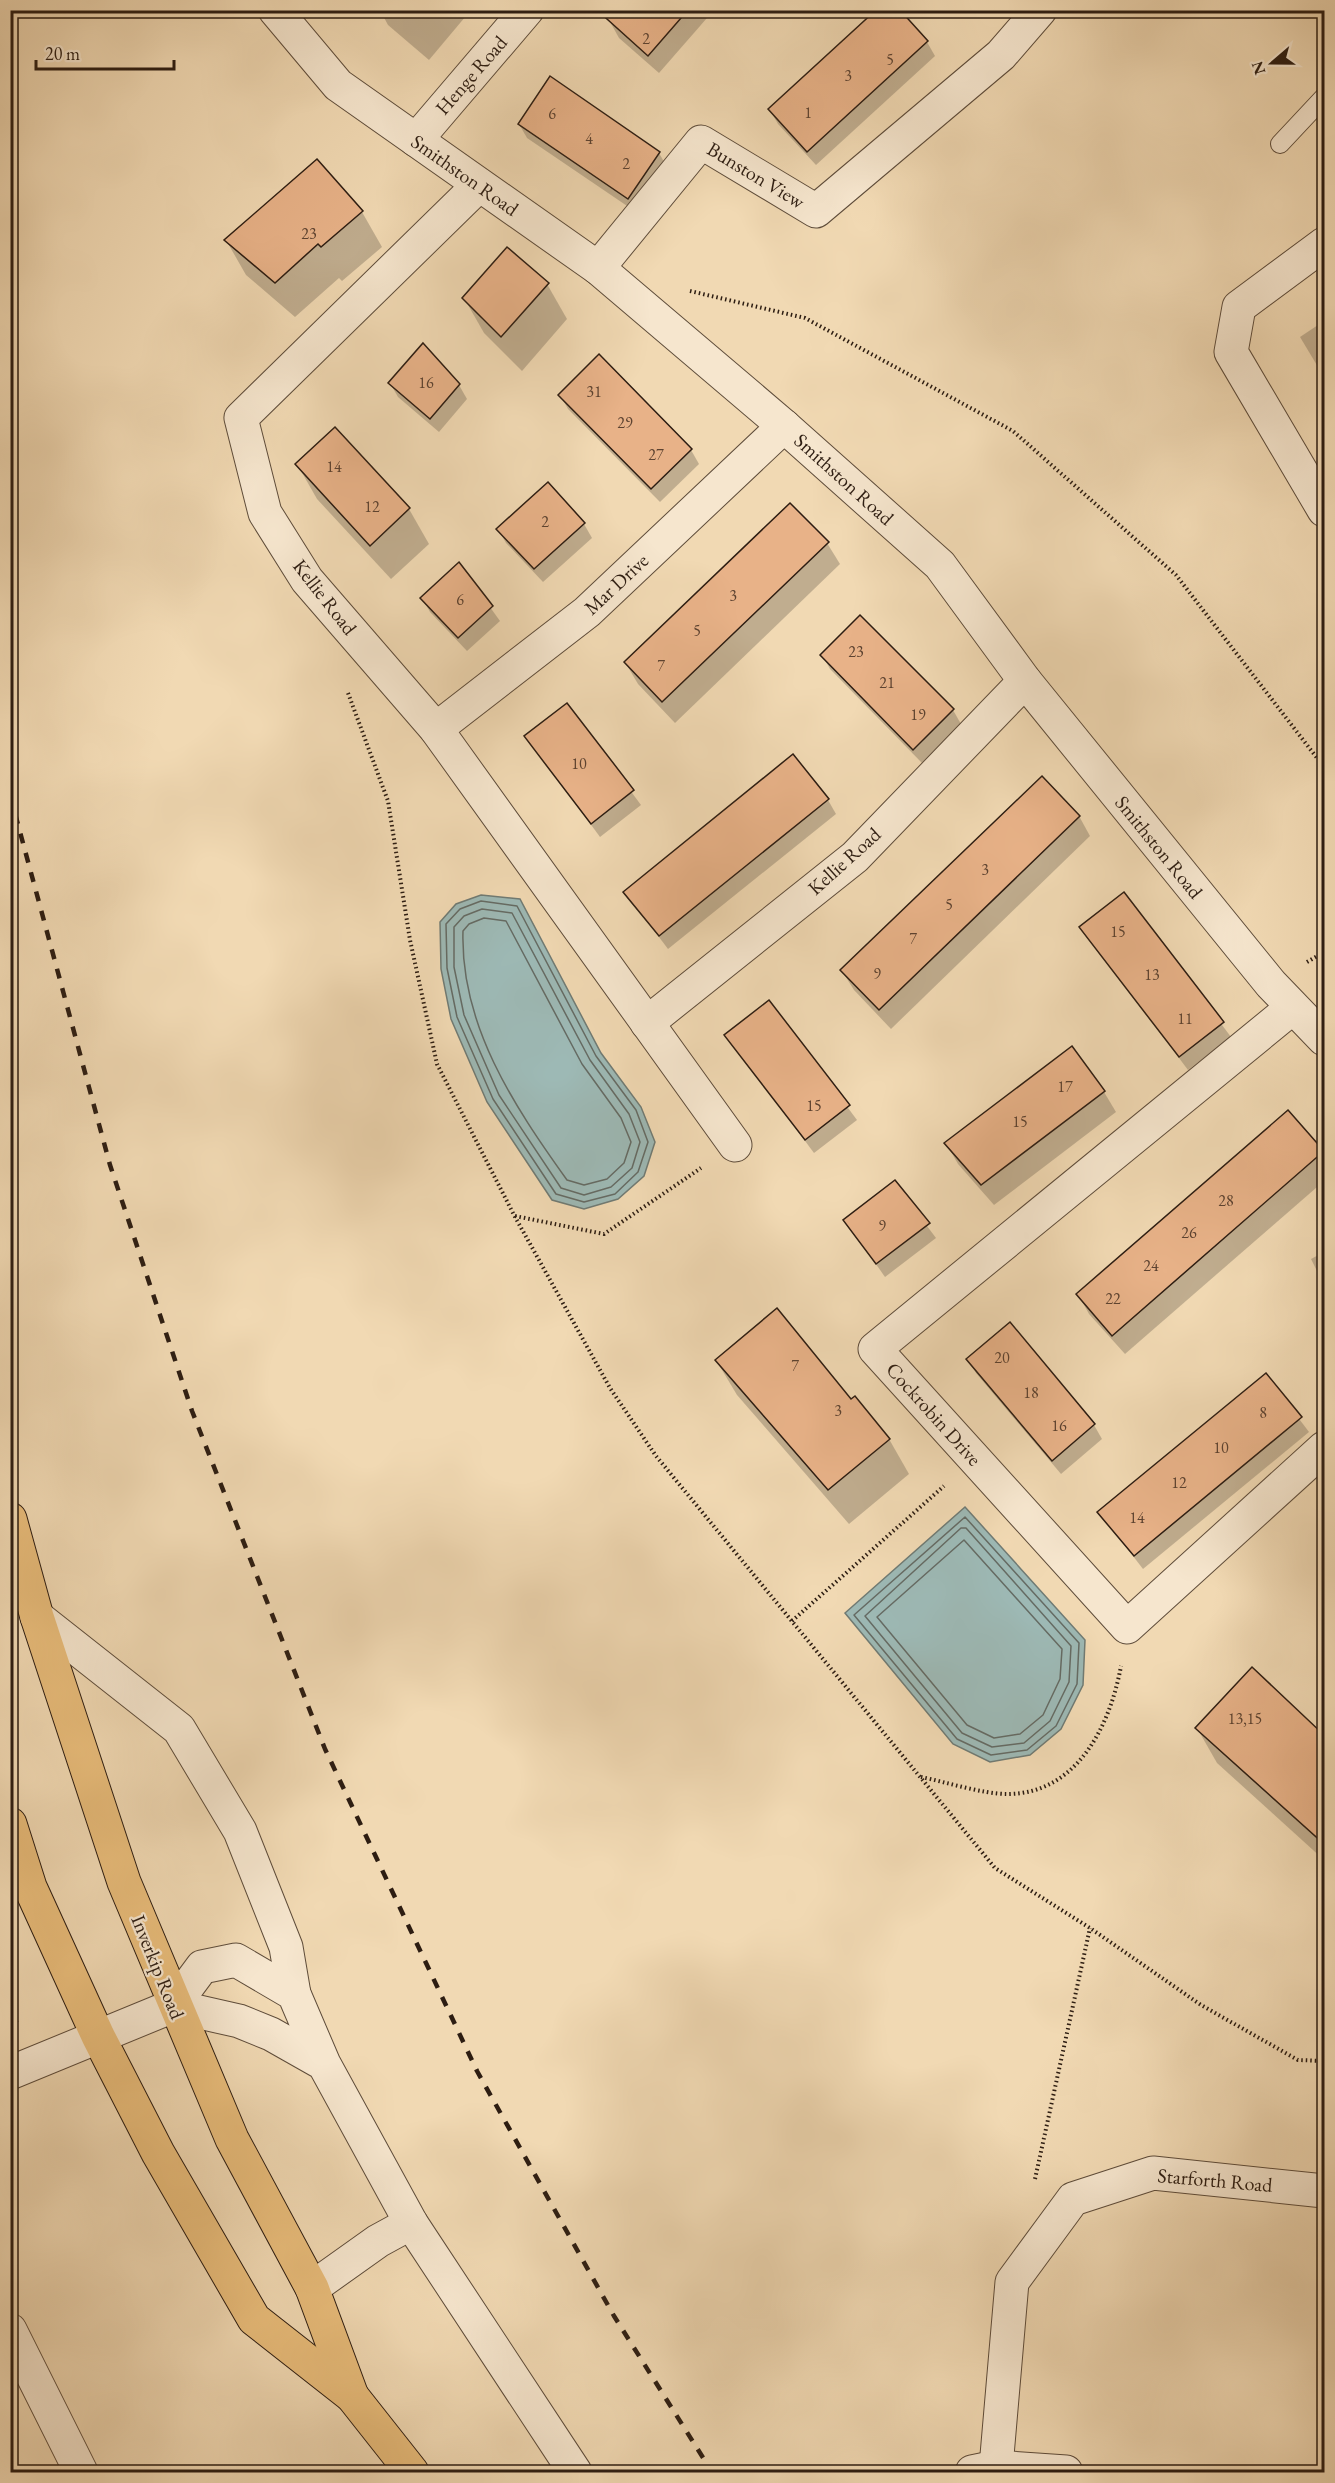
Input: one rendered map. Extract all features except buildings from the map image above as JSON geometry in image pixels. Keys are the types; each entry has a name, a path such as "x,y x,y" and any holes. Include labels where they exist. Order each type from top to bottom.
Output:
{"highway":[{"name":"Inverkip Road","path":"10,1519 37,1617 124,1882 174,2006 232,2139 312,2288 352,2396"},
{"name":"Inverkip Road","path":"10,1824 30,1887 98,2036 158,2153 254,2319 352,2396 412,2472"}],"street":[{"name":"Smithston Road","path":"275,10 338,85 598,268 784,426 940,565 1024,681 1292,1008 1324,1038"},
{"name":"Henge Road","path":"416,140 527,10"},
{"name":"Bunston View","path":"598,268 701,142 816,212 1001,55 1040,10"},
{"name":"Kellie Road","path":"479,185 241,418 265,513 307,580 436,729 735,1145"},
{"path":"1324,244 1239,307 1231,351 1324,510"},
{"name":"Mar Drive","path":"436,729 587,612 784,426"},
{"name":"Kellie Road","path":"647,1023 855,857 1024,681"},
{"name":"Cockrobin Drive","path":"1127,1627 875,1349 1292,1008"},
{"path":"1127,1627 1324,1448"},
{"path":"37,1617 179,1729 240,1831 286,1947 294,1994 324,2064 411,2223 575,2472"},
{"path":"10,2073 174,2006 202,1967 236,1960 294,1994"},
{"path":"174,2006 239,2021 271,2034 324,2064"},
{"name":"Starforth Road","path":"984,2470 1012,2283 1073,2199 1153,2173 1324,2191"},
{"path":"312,2288 378,2241 411,2223"},
{"path":"10,2330 81,2472"},
{"path":"984,2470 1066,2472"}],"lane":[{"path":"1280,144 1324,97"}],"path":[{"path":"679,288 805,318 1013,431 1176,575 1324,767"},
{"path":"347,691 388,801 410,940 437,1064 514,1215 610,1388 656,1456 995,1868 1090,1928 1201,2005 1298,2060 1324,2061"},
{"path":"514,1215 604,1234 735,1145"},
{"path":"792,1621 974,1459"},
{"path":"920,1777 1007,1794 1051,1785 1082,1760 1105,1723 1120,1670 1127,1627"},
{"path":"1032,2191 1090,1928"}],"water":[{"path":"481,895 520,899 601,1053 641,1107 655,1142 644,1176 618,1199 584,1209 552,1200 487,1102 451,1019 441,969 440,922 456,904"},
{"path":"965,1507 1085,1640 1083,1685 1061,1729 1030,1755 990,1762 953,1744 845,1613"}],"railway":[{"path":"10,795 110,1165 192,1411 325,1749 477,2071 614,2316 712,2472"}]}
